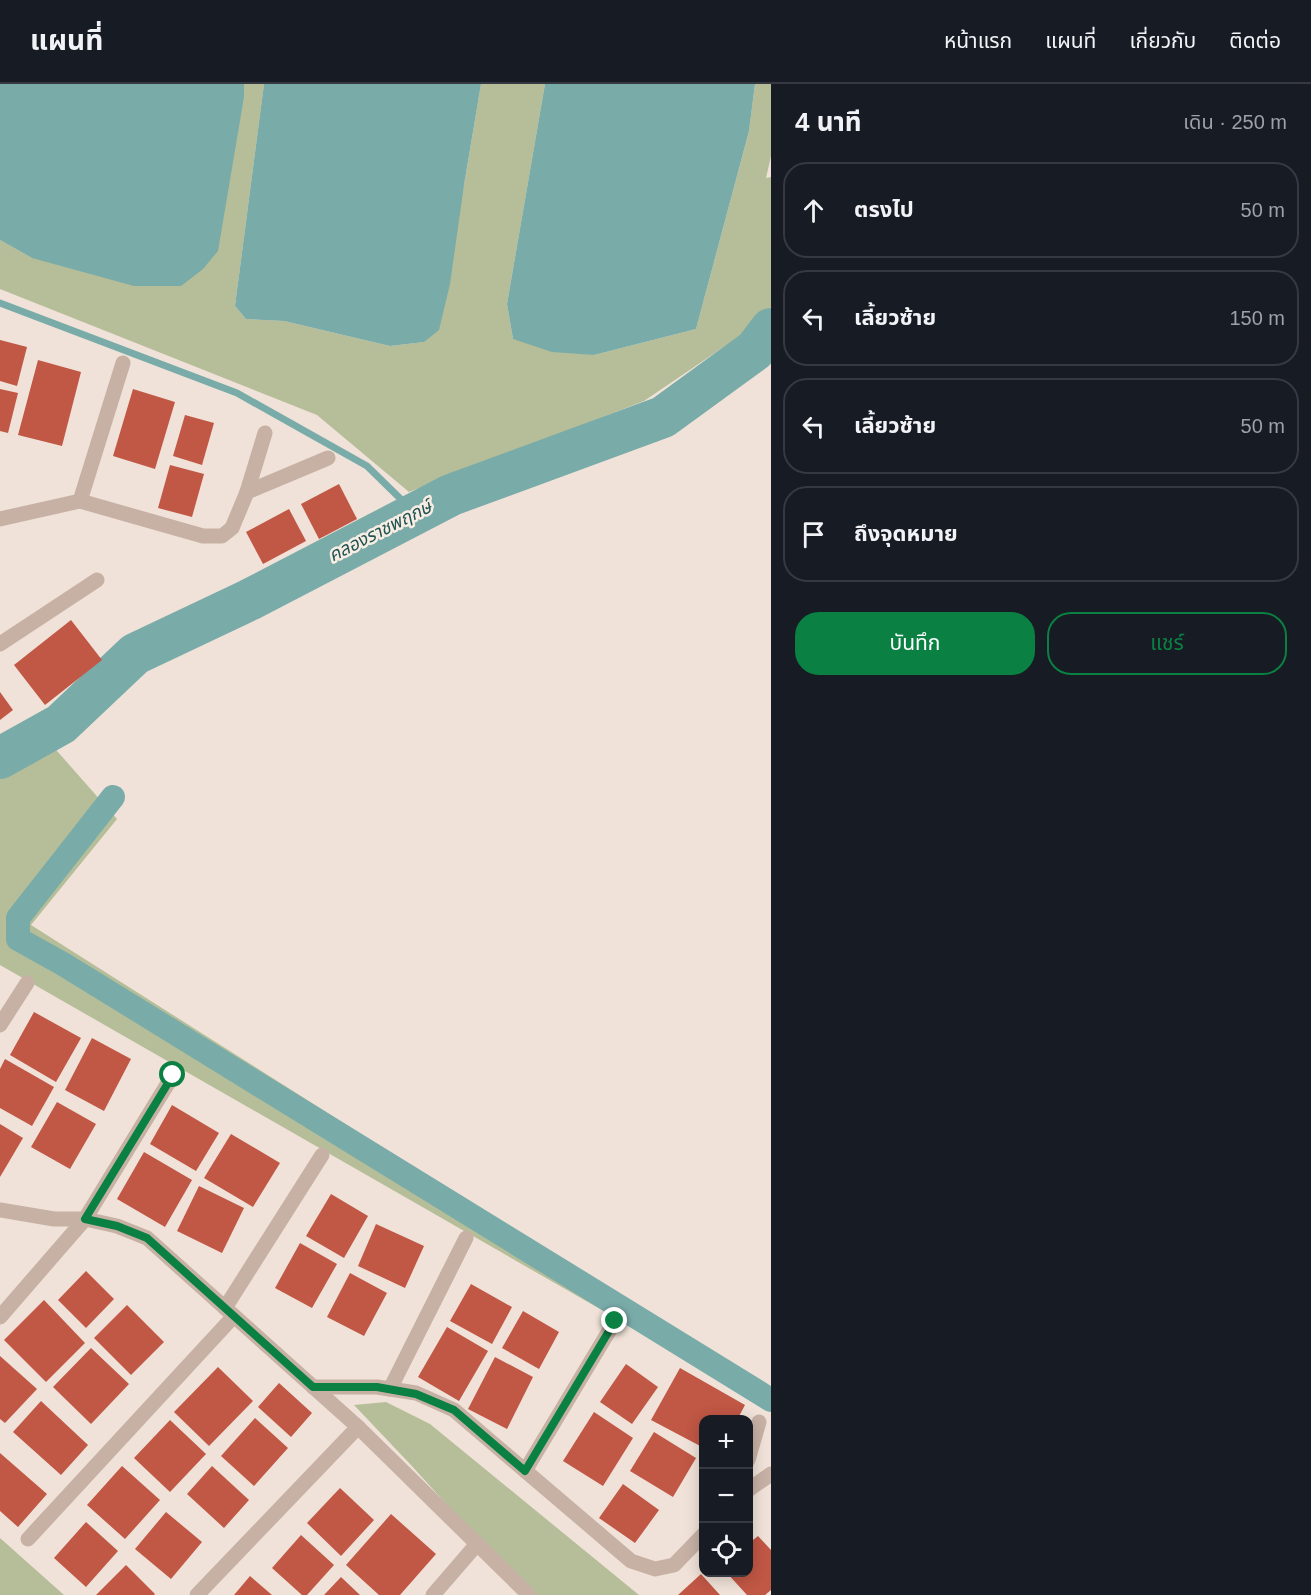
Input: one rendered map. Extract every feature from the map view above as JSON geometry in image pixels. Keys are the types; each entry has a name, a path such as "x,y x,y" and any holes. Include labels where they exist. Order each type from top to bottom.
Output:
{"street":[{"path":"80,501 123,363"},
{"path":"0,519 80,501 203,536 222,536 232,528 247,492 265,433"},
{"path":"247,492 328,458"},
{"path":"0,644 97,580"},
{"path":"0,1025 27,983"},
{"path":"0,1317 85,1219 173,1075"},
{"path":"28,1539 230,1312 322,1155"},
{"path":"0,1210 54,1219 85,1219 117,1226 147,1238 358,1426 529,1595"},
{"path":"390,1389 466,1238"},
{"path":"525,1471 615,1321"},
{"path":"313,1387 390,1389 416,1394 454,1410 631,1561 655,1569 674,1565 699,1539"},
{"path":"753,1443 759,1422"},
{"path":"197,1595 358,1426"},
{"path":"753,1487 771,1474"},
{"path":"433,1595 477,1544"}],"green space":[{"path":"244,84 264,84 235,306 246,319 284,321 390,346 424,342 464,185 481,84 545,84 507,304 513,339 594,355 696,329 749,131 755,84 771,84 771,156 766,178 771,177 771,307 759,323 644,401 409,492 317,415 0,289 0,240 32,258 244,97"},
{"path":"50,743 117,819 31,925 771,1394 771,1407 0,965 0,768"},
{"path":"386,1402 430,1424 639,1595 529,1595 354,1405"},
{"path":"0,1538 64,1595 0,1595"}],"water":[{"path":"0,84 244,84 244,97 218,251 203,269 181,286 134,286 32,258 0,240"},
{"path":"264,84 481,84 450,284 439,330 424,342 390,346 284,321 246,319 235,306"},
{"path":"545,84 755,84 749,131 696,329 594,355 552,352 513,339 507,304"}],"building":[{"path":"0,340 27,347 17,386 0,381"},
{"path":"38,360 81,372 62,446 18,435"},
{"path":"0,389 18,393 8,433 0,431"},
{"path":"133,389 175,402 155,469 113,456"},
{"path":"185,415 214,423 202,465 173,456"},
{"path":"170,465 204,474 192,517 158,508"},
{"path":"339,484 357,519 319,539 301,504"},
{"path":"289,509 306,541 263,564 246,532"},
{"path":"71,620 102,660 45,705 14,665"},
{"path":"0,692 13,710 0,720"},
{"path":"34,1012 81,1038 56,1082 10,1055"},
{"path":"92,1038 131,1059 104,1111 65,1090"},
{"path":"5,1059 54,1087 32,1126 0,1108 0,1069"},
{"path":"57,1102 96,1124 70,1169 31,1147"},
{"path":"172,1105 219,1133 196,1171 150,1144"},
{"path":"0,1124 23,1138 0,1177"},
{"path":"231,1134 280,1163 253,1207 204,1178"},
{"path":"144,1152 192,1180 165,1227 117,1199"},
{"path":"199,1186 244,1208 222,1253 177,1231"},
{"path":"331,1194 368,1216 344,1258 306,1236"},
{"path":"376,1224 424,1246 405,1288 358,1266"},
{"path":"300,1243 337,1264 312,1308 275,1288"},
{"path":"86,1271 114,1299 86,1328 58,1300"},
{"path":"350,1273 387,1293 364,1336 327,1317"},
{"path":"471,1284 512,1307 492,1344 450,1321"},
{"path":"44,1300 85,1343 46,1382 4,1340"},
{"path":"127,1305 164,1342 131,1375 94,1338"},
{"path":"523,1311 559,1332 539,1369 502,1348"},
{"path":"447,1327 488,1351 459,1401 418,1377"},
{"path":"91,1348 129,1384 91,1424 53,1387"},
{"path":"0,1356 37,1389 5,1423 0,1419"},
{"path":"495,1357 533,1377 507,1429 468,1409"},
{"path":"626,1364 658,1387 632,1424 600,1402"},
{"path":"218,1367 253,1401 209,1446 174,1412"},
{"path":"680,1368 745,1405 740,1415 699,1415 699,1445 651,1420"},
{"path":"279,1383 312,1413 291,1437 258,1407"},
{"path":"41,1401 88,1445 61,1475 13,1432"},
{"path":"594,1412 633,1438 603,1486 563,1461"},
{"path":"255,1418 288,1448 254,1486 221,1456"},
{"path":"170,1420 206,1454 170,1492 134,1458"},
{"path":"654,1432 696,1458 673,1497 630,1471"},
{"path":"0,1453 47,1494 18,1527 0,1511"},
{"path":"122,1466 160,1500 125,1539 87,1505"},
{"path":"212,1466 249,1500 224,1528 187,1494"},
{"path":"623,1484 659,1510 635,1543 599,1518"},
{"path":"340,1488 374,1520 341,1556 307,1523"},
{"path":"166,1512 202,1542 171,1579 135,1549"},
{"path":"391,1514 436,1554 400,1595 379,1595 346,1565"},
{"path":"86,1522 118,1551 86,1587 54,1558"},
{"path":"301,1535 334,1565 307,1595 302,1595 272,1568"},
{"path":"758,1536 771,1550 771,1590 765,1595 747,1595 731,1577 753,1577 753,1540"},
{"path":"126,1565 154,1595 96,1595"},
{"path":"250,1576 272,1595 234,1595"},
{"path":"699,1576 704,1577 720,1595 678,1595"},
{"path":"341,1577 360,1595 324,1595"}],"waterway":[{"path":"0,303 237,393 367,466 415,513"},
{"name":"คลองราชพฤกษ์","path":"0,758 61,724 135,654 249,600 451,495 663,417 755,350 771,329"},
{"path":"113,797 18,918 18,939 63,964 771,1400"}],"route":[{"path":"173,1075 85,1219 117,1226 147,1238 313,1387 377,1387 416,1394 454,1410 525,1471 615,1321"}]}
